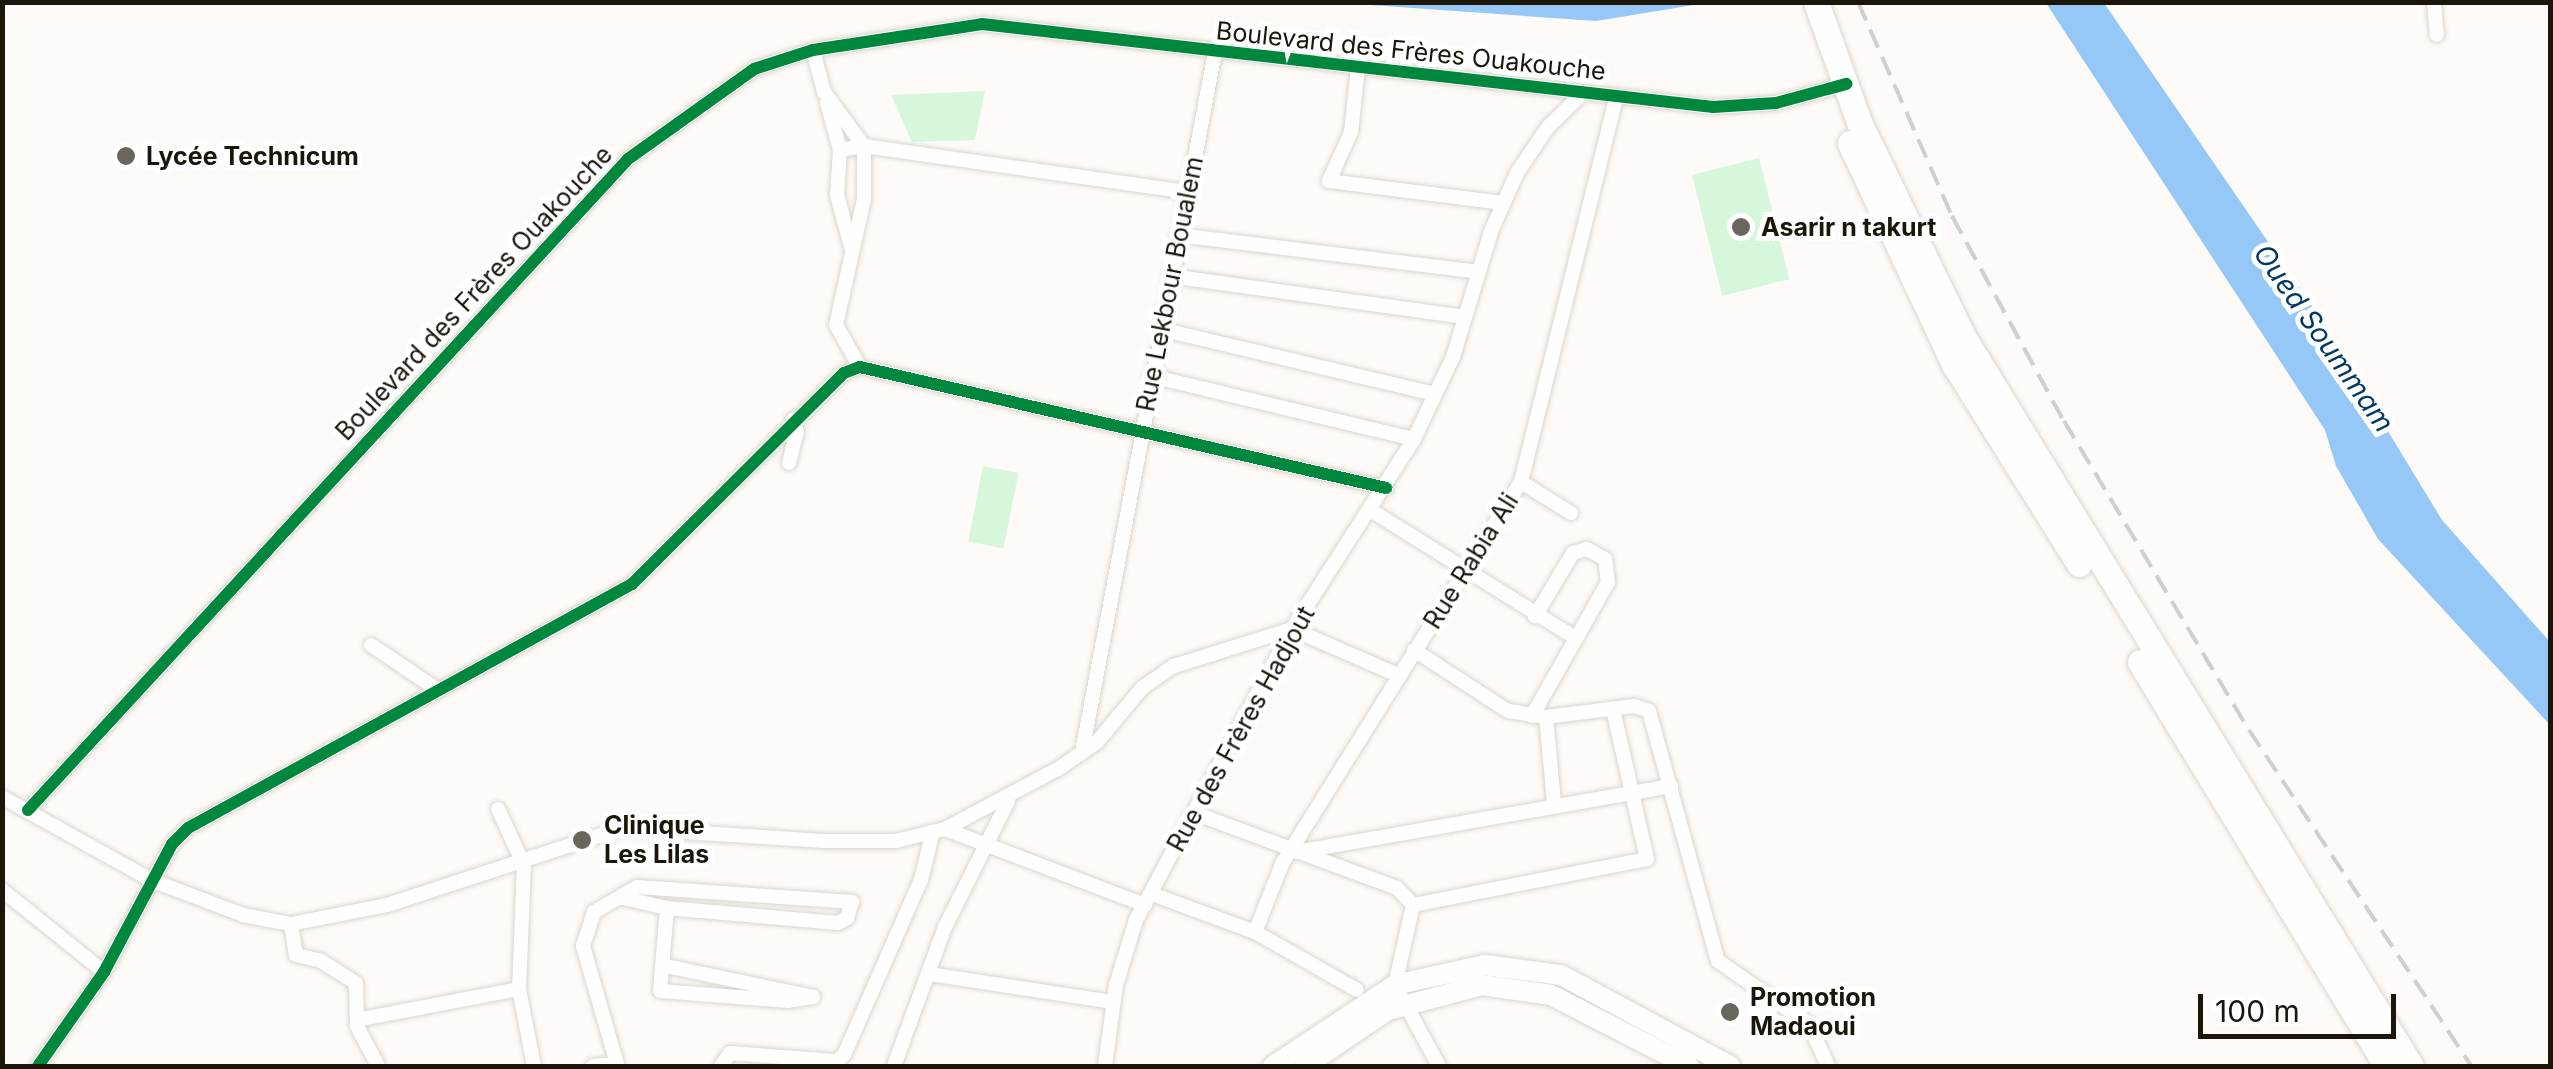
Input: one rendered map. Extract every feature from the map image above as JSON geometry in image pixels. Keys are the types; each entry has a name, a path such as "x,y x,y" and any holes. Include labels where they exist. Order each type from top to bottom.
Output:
{"highway":[{"path":"1798,2 1927,268 2018,431 2411,1066"},
{"path":"1816,2 1838,87 1880,214 1954,364 2387,1066"}],"main road":[{"path":"1273,1066 1399,994 1485,965 1561,976 1730,1066"},
{"path":"1305,1066 1399,994 1482,985 1551,994 1689,1066"}],"street":[{"path":"2434,2 2437,35"},
{"name":"Boulevard des Frères Ouakouche","path":"28,810 628,159 754,69 813,50 982,24 1713,108 1838,87"},
{"path":"813,50 824,92 864,199 836,325 860,366 1386,488"},
{"name":"Rue Lekbour Boualem","path":"1082,752 1215,52"},
{"path":"1358,68 1352,132 1329,182 1504,203"},
{"path":"824,92 848,152 837,196 852,252"},
{"name":"Rue des Frères Hadjout","path":"1105,1066 1113,1002 1149,899 1292,629 1372,511 1414,439 1436,394 1504,203 1548,127 1583,93"},
{"name":"Rue Rabia Ali","path":"1256,932 1292,851 1521,482 1616,97"},
{"path":"848,152 1187,192"},
{"path":"1178,235 1478,272"},
{"path":"1170,276 1465,317"},
{"path":"1160,329 1436,394"},
{"path":"38,1066 104,972 151,880 188,828 632,584 793,420 860,366"},
{"path":"1151,376 1414,439"},
{"path":"789,463 797,432 793,420"},
{"path":"1521,482 1571,513"},
{"path":"1372,511 1575,638"},
{"path":"1535,616 1573,553 1599,554 1610,566 1608,582 1575,638 1539,716 1554,803"},
{"path":"2,797 151,880 243,915 291,924 387,905 524,865 622,828 821,841 896,841 939,830 1009,799 1082,752 1142,688 1174,666 1292,629 1398,676"},
{"path":"371,645 438,690"},
{"path":"1414,650 1490,702 1539,716 1638,706 1649,711 1718,961 1809,1024 1828,1066"},
{"path":"1413,905 1646,859 1613,709"},
{"path":"1292,851 1670,786"},
{"path":"894,1066 983,844 1009,799"},
{"path":"498,809 524,865 519,989 534,1066"},
{"path":"1194,812 1397,888 1413,905"},
{"path":"939,830 1256,932 1357,990"},
{"path":"721,1066 730,1054 833,1064 844,1055 939,830"},
{"path":"593,1066 618,1064 584,946 594,912 637,887 852,902 838,923 667,908 623,898"},
{"path":"2,890 104,972"},
{"path":"1413,905 1399,994 1432,1063"},
{"path":"666,966 813,997 788,1001 660,991 656,984 666,966 667,908"},
{"path":"291,924 296,956 328,964 356,983 361,1019 356,1026 378,1066"},
{"path":"929,974 1113,1002"},
{"path":"361,1019 519,989"}],"green space":[{"path":"985,91 975,140 912,142 891,95"},
{"name":"Asarir n takurt","path":"1759,158 1789,279 1722,296 1692,175"},
{"path":"983,466 1018,473 1004,548 968,542"}],"water":[{"path":"1342,3 1706,3 1596,21"},
{"name":"Oued Soummam","path":"2046,3 2104,3 2308,300 2442,520 2550,642 2550,725 2378,539 2336,466 2325,430"}],"railway":[{"path":"1858,2 1952,216 2064,421 2249,730 2471,1066"}],"cycle path":[{"path":"28,810 628,159 754,69 813,50 982,24 1713,107 1776,103 1846,84"},
{"path":"38,1066 104,972 172,844 188,828 632,584 844,373 860,367 1386,488"}],"place":[{"name":"Lycée Technicum","path":"126,156"},
{"name":"Asarir n takurt","path":"1741,227"},
{"name":"Clinique Les Lilas","path":"582,840"},
{"name":"Promotion Madaoui","path":"1730,1012"}]}
